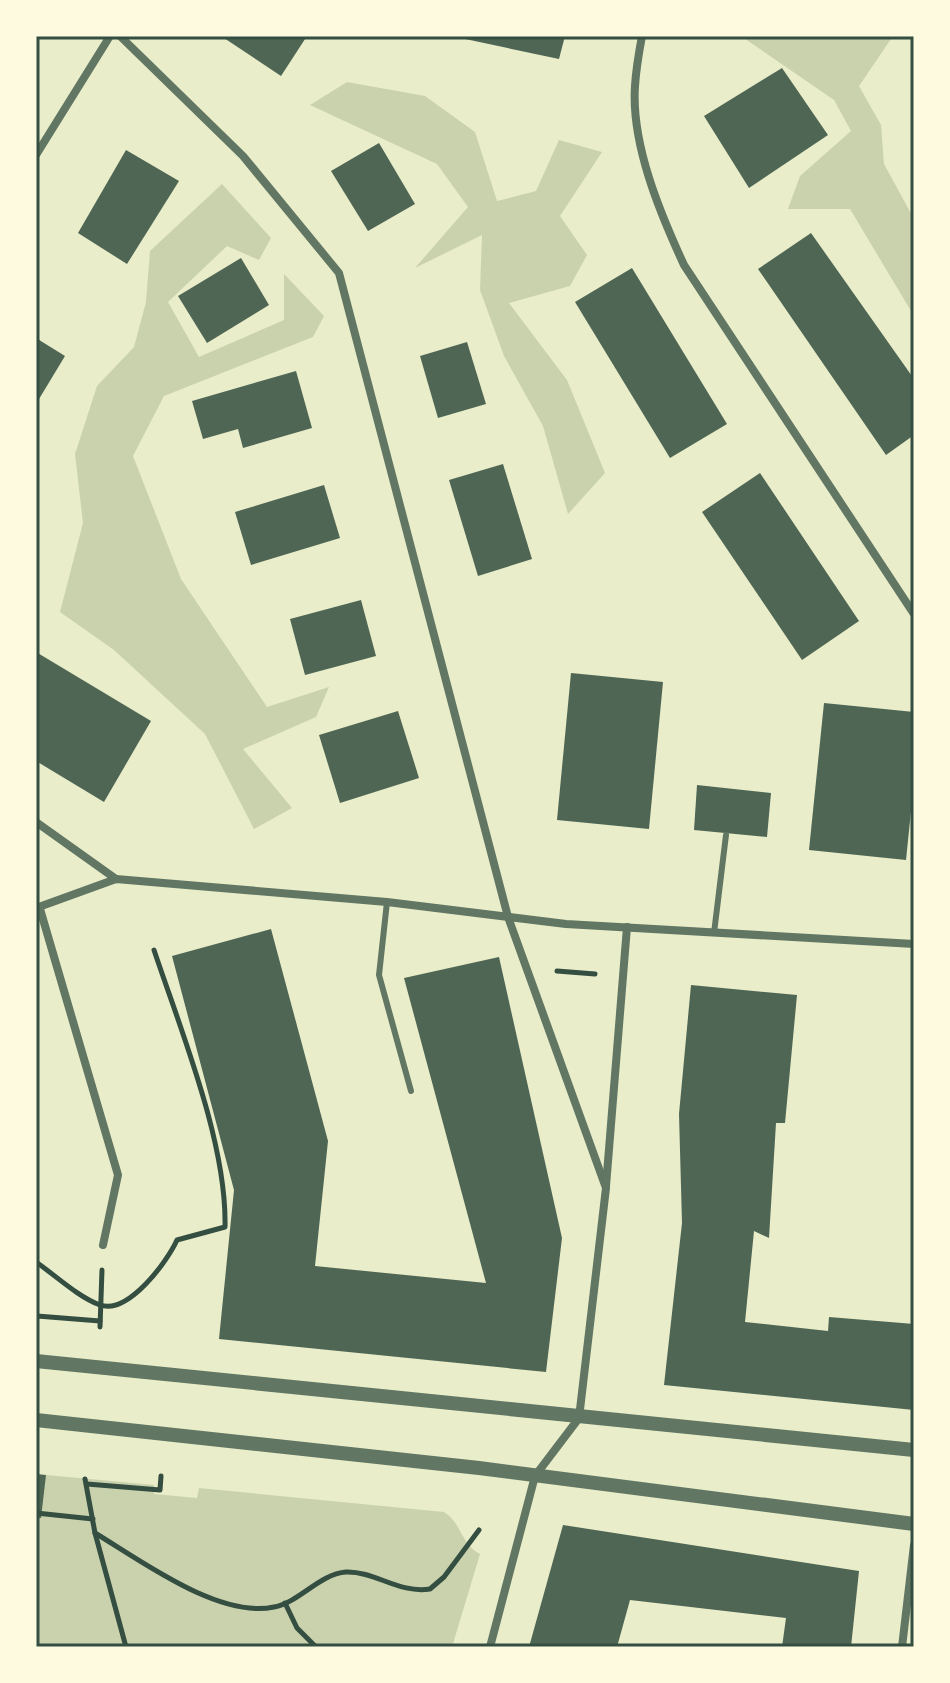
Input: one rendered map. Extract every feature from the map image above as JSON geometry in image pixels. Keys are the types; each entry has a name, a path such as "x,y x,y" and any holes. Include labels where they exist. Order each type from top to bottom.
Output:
{"street":[{"path":"36,155 110,36"},
{"path":"120,36 243,156 339,273 508,917 606,1188"},
{"path":"642,36 634,88 643,152 661,216 684,265 914,614"},
{"path":"36,822 116,879"},
{"path":"103,1245 118,1175 38,908 116,879 387,902 627,927 914,944"},
{"path":"490,1647 535,1476 579,1418 606,1188 627,927"},
{"path":"36,1361 914,1450"},
{"path":"36,1420 535,1476 914,1524"},
{"path":"902,1647 914,1545"}],"lane":[{"path":"714,933 726,835"},
{"path":"387,902 379,975 411,1091"}],"path":[{"path":"36,1262 101,1305 122,1305 166,1264 177,1240 225,1227 225,1199 204,1107 154,950"},
{"path":"557,971 595,974"},
{"path":"36,1323 37,1316 100,1324 103,1245"},
{"path":"126,1647 95,1533 86,1482 160,1490 161,1476"},
{"path":"36,1513 93,1519"},
{"path":"95,1533 181,1586 223,1601 259,1608 285,1603 327,1578 345,1572 362,1574 417,1591 430,1589 444,1577 479,1530"},
{"path":"285,1603 297,1628 316,1647"}],"green space":[{"path":"741,36 893,36 859,86 881,125 884,164 914,219 914,316 850,209 788,209 800,176 851,131 834,100"},
{"path":"347,82 425,96 475,132 497,201 536,191 559,140 602,152 560,216 587,255 570,286 509,303 567,380 605,473 568,514 543,426 504,356 480,290 482,235 415,268 468,207 437,164 310,105"},
{"path":"222,184 271,238 259,260 227,246 168,302 199,357 284,320 284,274 324,316 313,337 164,396 133,456 181,579 267,707 329,687 316,717 243,749 292,808 254,829 205,734 114,650 60,612 83,523 75,454 97,386 134,347 146,302 150,251"},
{"path":"36,1474 154,1485 154,1494 197,1498 199,1488 444,1512 455,1522 469,1545 480,1554 452,1647 36,1647"}],"building":[{"path":"221,36 307,36 281,76"},
{"path":"451,36 565,36 559,59"},
{"path":"782,68 828,135 749,188 704,116"},
{"path":"379,143 415,204 368,231 331,171"},
{"path":"126,150 179,181 127,264 78,233"},
{"path":"811,233 914,379 914,435 886,455 758,269"},
{"path":"241,258 269,305 207,343 178,296"},
{"path":"632,268 727,424 670,458 575,302"},
{"path":"36,338 65,356 36,404"},
{"path":"467,342 486,404 438,418 420,356"},
{"path":"296,371 312,428 243,448 238,429 203,439 192,401"},
{"path":"503,464 532,559 478,576 449,480"},
{"path":"760,473 859,621 802,660 702,512"},
{"path":"324,485 340,538 251,565 235,512"},
{"path":"361,600 376,656 305,675 290,619"},
{"path":"36,652 151,721 104,802 36,761"},
{"path":"571,673 663,682 649,829 557,820"},
{"path":"824,703 914,712 914,782 906,860 809,850"},
{"path":"398,711 419,778 340,803 319,735"},
{"path":"697,785 771,793 767,837 694,830"},
{"path":"271,929 328,1141 315,1266 486,1283 404,978 499,957 562,1238 546,1372 219,1339 234,1190 172,956"},
{"path":"691,985 797,995 785,1123 776,1123 769,1238 754,1231 745,1322 828,1331 829,1317 914,1324 914,1410 664,1385 682,1223 679,1114"},
{"path":"36,1474 46,1475 41,1518 36,1518"},
{"path":"563,1525 859,1571 851,1647 782,1647 786,1618 630,1600 617,1647 529,1647"}]}
